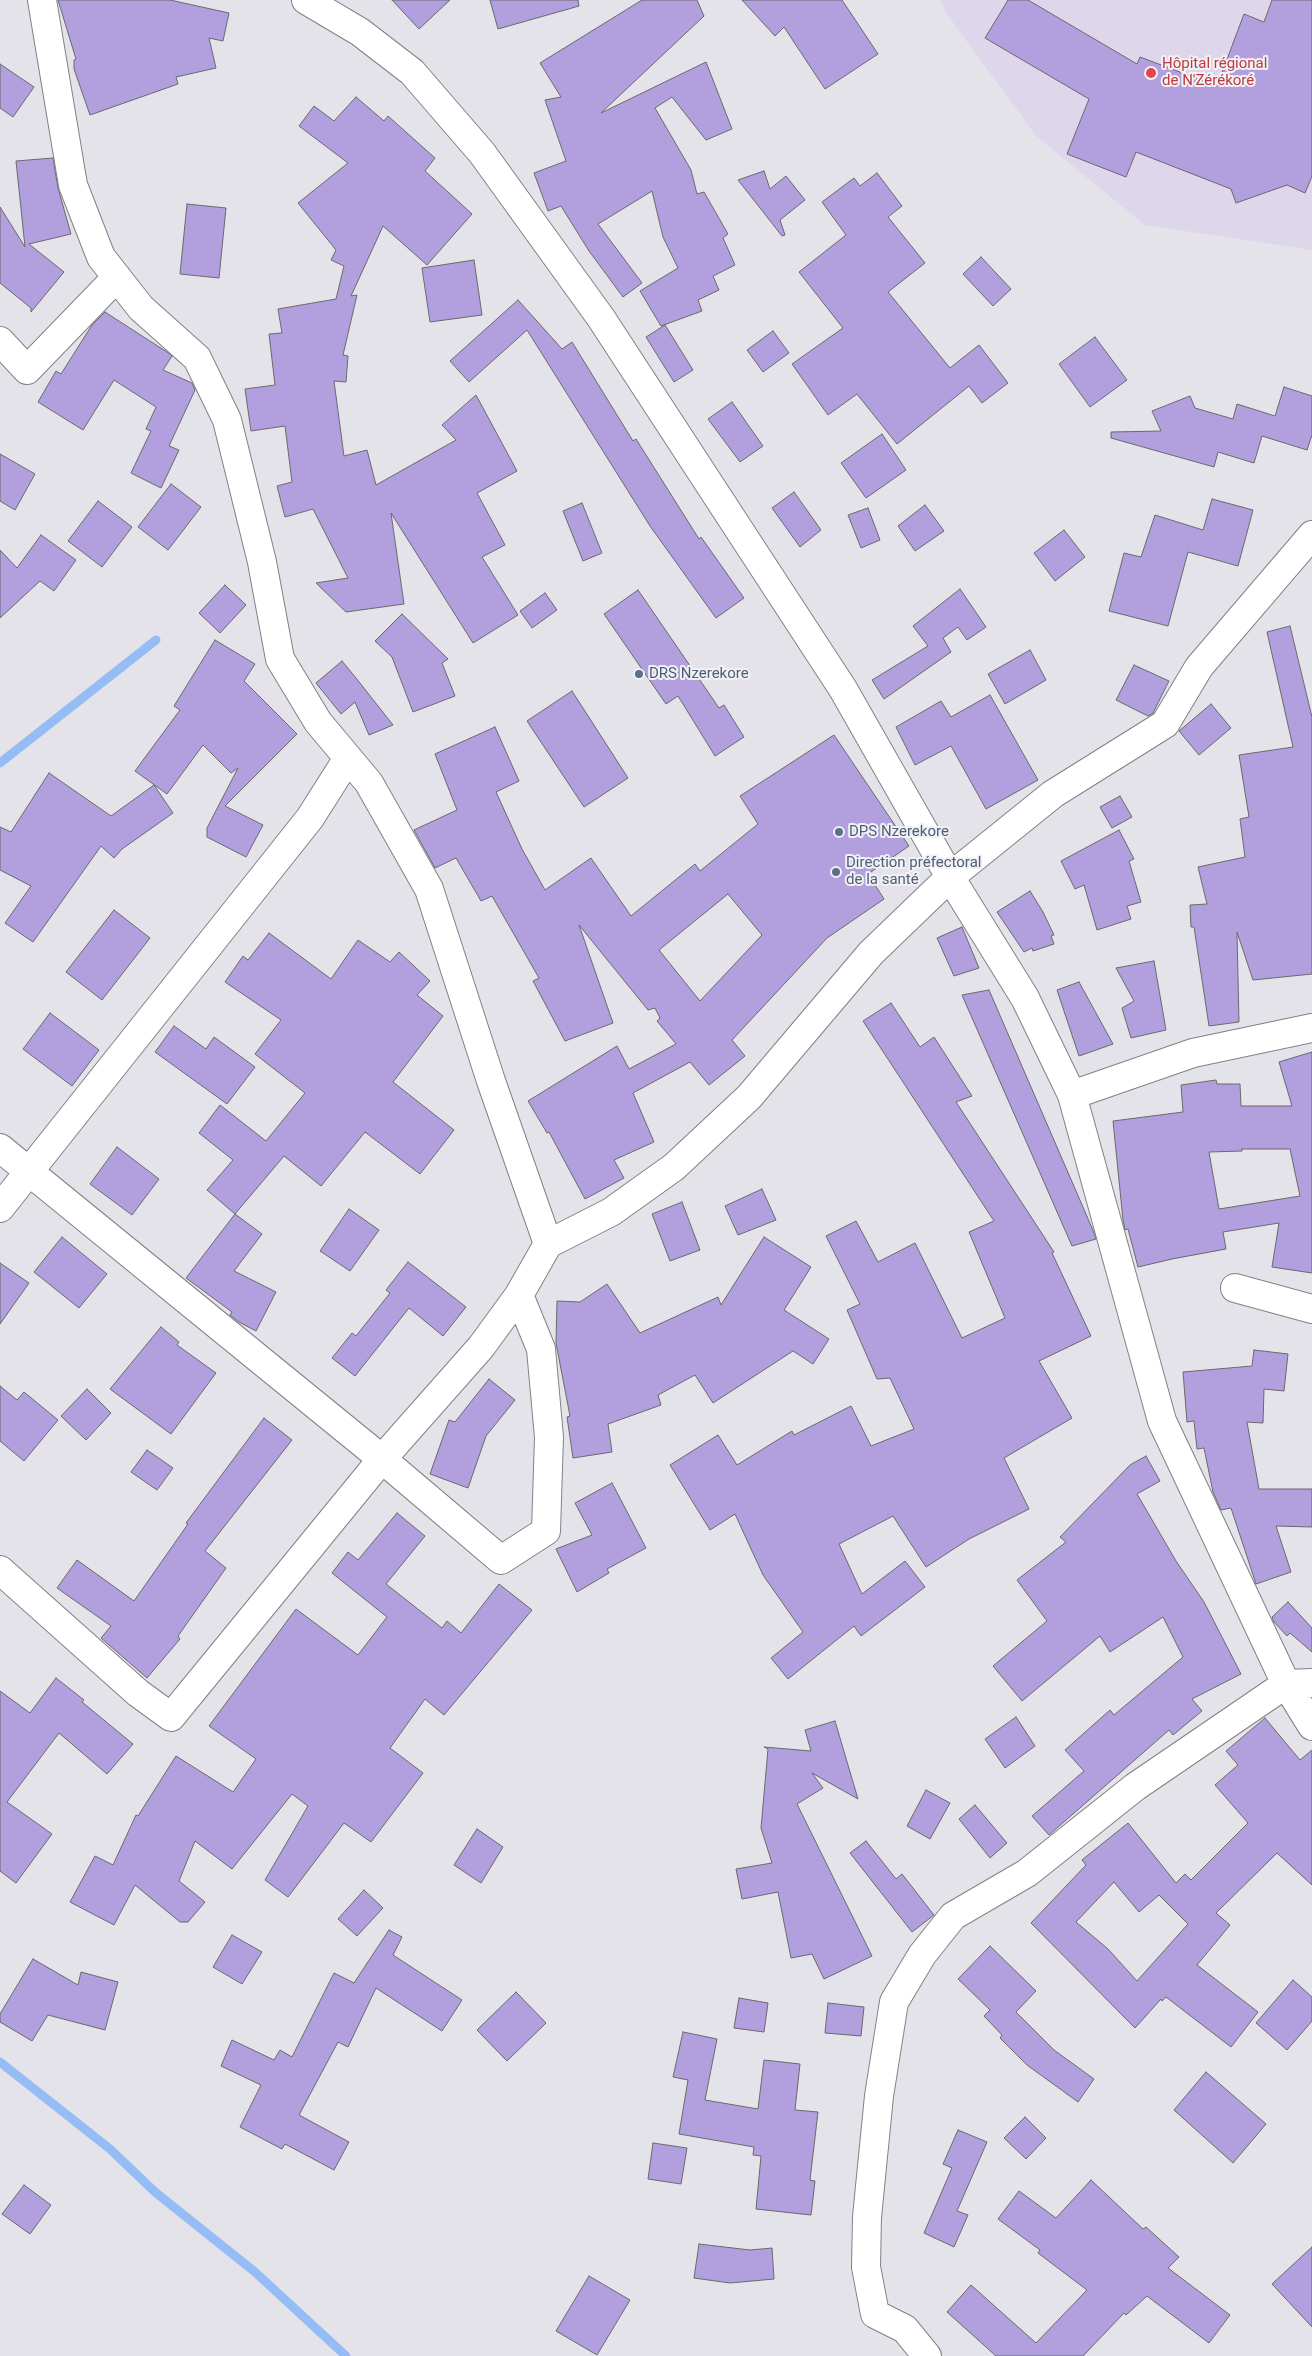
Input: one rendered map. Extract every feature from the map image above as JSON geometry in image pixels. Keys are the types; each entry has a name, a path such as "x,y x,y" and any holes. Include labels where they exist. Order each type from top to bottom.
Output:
{"street":[{"path":"42,0 73,185 101,257 141,308 197,358 227,420 262,562 280,659 318,722 369,783 428,889 490,1081 548,1244"},
{"path":"306,0 360,32 412,72 482,153 601,318 843,689 950,877 1025,998 1072,1095 1162,1421 1299,1683 1312,1726"},
{"path":"0,341 27,370 117,277"},
{"path":"0,1570 138,1694 171,1717 382,1459 481,1347 519,1295 548,1244 611,1212 681,1160 749,1097 871,953 950,877 1053,794 1165,724 1200,667 1312,535"},
{"path":"0,1208 310,818 348,758"},
{"path":"1072,1095 1193,1053 1312,1028"},
{"path":"0,1148 382,1459 501,1560 546,1531 549,1437 541,1349 519,1295"},
{"path":"1235,1288 1312,1309"},
{"path":"927,2356 905,2329 875,2314 866,2267 867,2217 879,2096 894,2002 922,1955 953,1916 1027,1873 1136,1786 1299,1683"}],"shaded area":[{"name":"Hôpital régional de N'Zérékoré","path":"940,0 1312,0 1312,250 1145,225 1036,136 944,10"}],"building":[{"path":"58,0 170,0 229,13 223,41 209,38 216,68 176,77 178,84 90,115 74,69 74,60 76,59"},
{"path":"392,0 450,0 419,29"},
{"path":"490,0 578,0 579,6 498,29"},
{"path":"642,0 697,0 704,16 601,113 706,62 732,129 706,140 672,97 655,108 691,170 697,194 704,192 728,234 723,238 735,265 713,276 719,290 698,300 702,311 661,326 640,291 678,268 663,237 652,191 598,224 642,283 623,297 589,251 561,206 548,211 534,173 566,161 545,100 561,97 540,63"},
{"path":"742,0 842,0 878,54 825,89 784,27 775,36"},
{"path":"1008,0 1028,0 1137,64 1140,57 1217,86 1244,14 1264,22 1272,0 1312,0 1312,176 1305,193 1287,185 1236,203 1231,189 1136,152 1126,177 1067,154 1089,99 985,38"},
{"path":"0,64 34,87 13,117 0,108"},
{"path":"356,97 384,121 388,116 435,158 425,171 472,214 427,265 383,226 351,296 357,295 343,355 348,356 346,382 334,381 344,456 367,450 376,485 456,440 442,425 476,395 517,471 477,493 505,545 482,557 518,615 473,643 391,513 404,604 346,612 316,583 348,578 313,509 285,517 277,486 292,482 285,426 251,431 245,389 275,385 269,334 282,333 278,309 336,299 344,266 331,260 336,250 298,203 348,163 299,126 314,106 334,121"},
{"path":"53,158 58,188 71,234 29,244 64,272 31,312 31,308 0,283 0,207 25,247 16,161"},
{"path":"764,171 770,189 786,176 805,200 780,220 785,235 782,236 738,180"},
{"path":"877,173 902,206 888,217 925,263 888,292 950,368 979,345 1008,383 982,403 969,386 897,444 857,394 828,415 792,364 843,328 799,272 846,235 822,202 854,178 860,186"},
{"path":"187,204 226,208 219,278 180,274"},
{"path":"981,257 1011,289 993,306 963,274"},
{"path":"474,260 482,315 430,322 422,268"},
{"path":"518,300 562,349 572,342 633,441 636,439 699,539 701,537 744,598 716,618 650,526 527,330 469,382 450,361"},
{"path":"105,312 172,356 163,370 192,383 195,390 169,446 179,450 161,488 131,473 151,431 146,429 156,407 114,380 83,430 38,402 56,371 61,374 92,325"},
{"path":"665,325 693,370 674,382 646,337"},
{"path":"773,331 789,353 763,372 747,350"},
{"path":"1095,337 1127,380 1090,407 1059,364"},
{"path":"1284,387 1312,396 1312,435 1307,450 1262,436 1254,463 1218,452 1214,467 1111,438 1111,432 1161,431 1152,411 1190,396 1195,408 1233,419 1237,404 1275,416"},
{"path":"732,402 763,446 740,462 708,419"},
{"path":"882,434 906,470 866,498 841,463"},
{"path":"0,454 35,474 15,510 0,501"},
{"path":"171,484 201,507 168,550 138,527"},
{"path":"794,492 821,530 800,547 772,508"},
{"path":"1212,499 1253,510 1238,566 1188,552 1168,626 1109,611 1124,553 1141,557 1155,515 1203,530"},
{"path":"98,501 132,527 102,567 68,541"},
{"path":"582,503 602,553 583,561 563,511"},
{"path":"925,505 944,531 915,551 898,526"},
{"path":"868,508 880,540 861,548 848,515"},
{"path":"1064,530 1085,557 1055,581 1034,553"},
{"path":"41,535 76,560 54,591 40,581 0,618 0,550 17,568"},
{"path":"225,585 246,605 220,633 199,613"},
{"path":"960,589 986,627 967,640 958,627 943,638 951,652 884,699 872,680 928,646 913,626"},
{"path":"638,590 719,708 724,705 744,737 715,756 678,696 666,704 604,614"},
{"path":"545,593 557,610 532,628 520,611"},
{"path":"402,614 448,659 442,663 455,696 413,712 392,657 375,641"},
{"path":"1290,626 1312,717 1312,974 1253,980 1237,932 1239,1022 1209,1026 1194,927 1191,927 1190,905 1207,904 1198,867 1245,857 1240,819 1249,817 1239,755 1293,747 1267,632"},
{"path":"215,640 255,664 244,681 297,734 225,806 263,825 246,857 207,837 207,828 238,768 231,773 203,745 167,794 135,771 180,710 174,706"},
{"path":"1030,650 1046,680 1005,704 988,674"},
{"path":"342,661 393,725 369,735 355,702 341,714 316,683"},
{"path":"1134,665 1169,681 1153,713 1148,716 1116,700"},
{"path":"572,691 628,778 584,807 527,721"},
{"path":"990,695 1038,780 986,809 951,746 915,765 896,727 941,701 951,717"},
{"path":"1211,704 1231,728 1199,755 1179,731"},
{"path":"495,727 519,781 496,792 522,849 545,890 591,858 631,916 695,864 700,871 758,824 740,796 834,735 909,846 868,874 884,899 827,938 732,1040 745,1056 709,1085 690,1062 633,1093 654,1142 614,1160 624,1178 585,1199 549,1132 547,1133 528,1101 617,1046 629,1069 676,1044 657,1021 660,1018 655,1008 648,1010 579,925 613,1023 565,1041 533,981 539,978 492,896 481,901 456,858 435,868 414,830 457,810 435,754","holes":["728,894 762,935 700,1001 659,950"]},
{"path":"49,773 111,816 154,785 173,813 122,849 114,858 101,846 33,942 5,923 31,886 0,870 0,827 11,832"},
{"path":"1120,796 1132,817 1112,828 1100,807"},
{"path":"1119,830 1134,859 1129,861 1141,902 1127,906 1131,919 1097,930 1084,885 1075,889 1061,861"},
{"path":"1030,891 1054,935 1051,936 1054,944 1033,951 1032,948 1024,952 997,912"},
{"path":"114,910 150,938 102,1000 66,972"},
{"path":"962,927 979,968 954,976 937,938"},
{"path":"269,933 331,979 358,940 390,962 399,952 430,981 417,995 443,1016 393,1082 454,1130 420,1174 365,1132 321,1186 284,1156 235,1214 207,1190 233,1160 199,1133 220,1105 266,1141 305,1093 255,1054 281,1020 225,982 243,956 248,960"},
{"path":"1154,961 1166,1030 1131,1038 1122,1008 1134,1001 1116,968"},
{"path":"1079,982 1113,1044 1079,1056 1057,990"},
{"path":"989,990 1096,1239 1072,1246 962,995"},
{"path":"891,1003 920,1047 934,1037 972,1096 956,1102 1054,1252 1052,1253 1091,1336 1039,1361 1072,1418 1004,1458 1029,1509 969,1539 926,1567 893,1516 839,1544 862,1594 905,1561 925,1587 861,1636 854,1626 788,1679 771,1658 803,1632 763,1575 735,1514 710,1530 670,1465 718,1435 737,1465 792,1431 794,1435 851,1406 871,1446 914,1429 890,1378 877,1379 847,1310 860,1304 826,1236 856,1221 878,1262 915,1243 962,1338 1005,1318 969,1232 994,1221 863,1021"},
{"path":"50,1013 99,1050 72,1086 23,1049"},
{"path":"174,1026 206,1049 214,1037 255,1067 227,1104 155,1052"},
{"path":"1312,1052 1312,1273 1272,1267 1279,1223 1223,1232 1226,1249 1138,1267 1128,1229 1125,1230 1123,1220 1113,1121 1183,1112 1181,1085 1216,1080 1217,1084 1240,1084 1241,1106 1292,1106 1279,1062","holes":["1242,1149 1290,1149 1300,1196 1219,1209 1209,1152 1242,1151"]},
{"path":"117,1147 159,1179 132,1215 90,1184"},
{"path":"762,1189 776,1220 738,1235 725,1206"},
{"path":"682,1202 700,1250 670,1261 652,1214"},
{"path":"349,1209 379,1230 350,1271 320,1251"},
{"path":"235,1214 262,1234 234,1271 276,1292 256,1331 239,1322 230,1315 232,1312 186,1278"},
{"path":"62,1237 107,1274 79,1308 34,1272"},
{"path":"764,1237 811,1267 784,1310 829,1339 813,1364 793,1351 713,1403 695,1375 658,1395 661,1405 608,1424 612,1452 573,1458 567,1417 570,1416 556,1343 557,1301 580,1302 607,1284 640,1333 718,1297 721,1305"},
{"path":"408,1262 466,1307 443,1336 409,1308 355,1376 332,1358 352,1333 356,1336 390,1293 386,1290"},
{"path":"0,1263 29,1283 0,1324"},
{"path":"161,1327 179,1342 177,1345 216,1373 171,1434 110,1389"},
{"path":"1254,1350 1288,1354 1284,1391 1264,1389 1263,1423 1247,1422 1259,1489 1312,1489 1312,1527 1276,1526 1291,1572 1256,1584 1231,1508 1221,1510 1213,1492 1204,1448 1197,1449 1194,1421 1187,1422 1183,1372 1252,1366"},
{"path":"489,1379 515,1400 486,1436 468,1488 430,1474 449,1420 455,1422"},
{"path":"0,1386 17,1400 24,1392 58,1420 24,1461 0,1441"},
{"path":"87,1389 111,1413 86,1440 61,1416"},
{"path":"264,1418 292,1440 205,1551 226,1568 178,1636 180,1639 147,1678 101,1638 111,1626 57,1588 77,1560 134,1601 188,1524 186,1523"},
{"path":"147,1450 173,1468 157,1490 131,1472"},
{"path":"1146,1456 1160,1481 1137,1494 1176,1561 1204,1602 1241,1674 1192,1699 1202,1711 1173,1735 1169,1730 1049,1835 1032,1816 1084,1771 1065,1750 1110,1710 1114,1715 1183,1657 1163,1617 1110,1652 1100,1636 1022,1701 993,1666 1047,1621 1017,1580 1066,1542 1060,1537 1130,1465"},
{"path":"612,1483 646,1548 607,1569 609,1573 577,1592 556,1549 592,1535 575,1503"},
{"path":"397,1513 425,1536 386,1584 442,1628 447,1621 461,1633 499,1584 532,1610 444,1715 425,1699 390,1748 423,1773 371,1842 344,1823 288,1897 265,1880 308,1806 292,1794 232,1869 195,1841 179,1881 205,1902 188,1922 180,1922 135,1885 114,1925 70,1902 95,1856 113,1865 136,1815 138,1816 176,1756 233,1792 256,1759 209,1726 296,1609 358,1655 387,1617 332,1573 348,1552 358,1560"},
{"path":"1288,1602 1312,1628 1312,1652 1290,1633 1287,1636 1274,1622 1272,1617"},
{"path":"56,1678 84,1700 82,1702 133,1744 107,1774 59,1733 7,1802 52,1834 16,1883 0,1871 0,1691 30,1713"},
{"path":"1016,1717 1035,1746 1005,1768 985,1739"},
{"path":"1265,1718 1300,1760 1312,1750 1312,1885 1277,1853 1216,1913 1230,1925 1197,1965 1258,2012 1231,2047 1166,1997 1162,2001 1161,1999 1135,2028 1031,1923 1086,1865 1082,1860 1128,1823 1176,1883 1185,1874 1191,1880 1248,1823 1215,1785 1238,1765 1226,1751","holes":["1114,1882 1139,1912 1159,1895 1188,1924 1137,1981 1108,1949 1076,1922"]},
{"path":"835,1721 858,1799 812,1773 823,1788 797,1804 872,1956 824,1979 812,1954 791,1958 778,1892 742,1899 736,1869 772,1863 761,1828 768,1749 764,1747 811,1751 805,1730"},
{"path":"926,1790 950,1803 930,1839 907,1826"},
{"path":"975,1805 1007,1843 990,1858 959,1819"},
{"path":"477,1829 503,1847 481,1883 454,1865"},
{"path":"866,1841 896,1879 902,1874 934,1915 912,1932 850,1853"},
{"path":"364,1890 383,1908 357,1936 338,1919"},
{"path":"389,1930 402,1937 393,1955 462,2000 442,2031 376,1988 348,2047 338,2042 299,2115 349,2142 334,2170 285,2144 282,2149 240,2127 261,2085 221,2066 232,2040 274,2060 280,2050 292,2057 334,1973 354,1983"},
{"path":"232,1935 262,1952 242,1984 213,1967"},
{"path":"990,1946 1036,1991 1016,2012 1054,2050 1094,2079 1078,2102 1027,2065 1000,2038 1002,2035 984,2016 990,2010 958,1979"},
{"path":"33,1959 78,1985 81,1972 118,1982 105,2030 48,2015 32,2041 0,2022 0,2014"},
{"path":"1293,1980 1312,1997 1312,2021 1287,2050 1256,2023"},
{"path":"516,1992 546,2023 507,2061 477,2030"},
{"path":"739,1998 768,2003 764,2032 734,2028"},
{"path":"828,2003 864,2007 861,2036 825,2033"},
{"path":"683,2032 717,2039 705,2100 758,2109 764,2060 800,2064 795,2110 818,2112 810,2180 815,2181 811,2215 756,2209 761,2156 753,2155 754,2147 679,2134 688,2080 673,2077"},
{"path":"1206,2072 1266,2124 1233,2163 1174,2110"},
{"path":"1025,2117 1046,2138 1026,2159 1004,2138"},
{"path":"958,2130 987,2142 957,2211 968,2215 954,2247 924,2233 952,2168 943,2164"},
{"path":"653,2143 687,2148 681,2184 648,2179"},
{"path":"1091,2180 1143,2229 1146,2227 1179,2257 1168,2268 1230,2315 1209,2343 1147,2296 1126,2315 1124,2313 1083,2356 996,2356 947,2312 971,2285 1036,2343 1087,2290 1038,2253 1040,2250 998,2219 1019,2191 1056,2218"},
{"path":"24,2185 51,2205 30,2234 2,2214"},
{"path":"699,2244 750,2250 772,2248 774,2279 730,2283 694,2278"},
{"path":"1312,2247 1312,2327 1272,2284"},
{"path":"589,2276 630,2300 597,2355 556,2331"}],"waterway":[{"path":"0,763 156,640"},
{"path":"0,2062 110,2149 155,2192 255,2272 346,2356"}],"place":[{"name":"Hôpital régional de N'Zérékoré","path":"1151,73"},
{"name":"DRS Nzerekore","path":"639,674"},
{"name":"DPS Nzerekore","path":"839,832"},
{"name":"Direction préfectoral de la santé","path":"836,872"}]}
